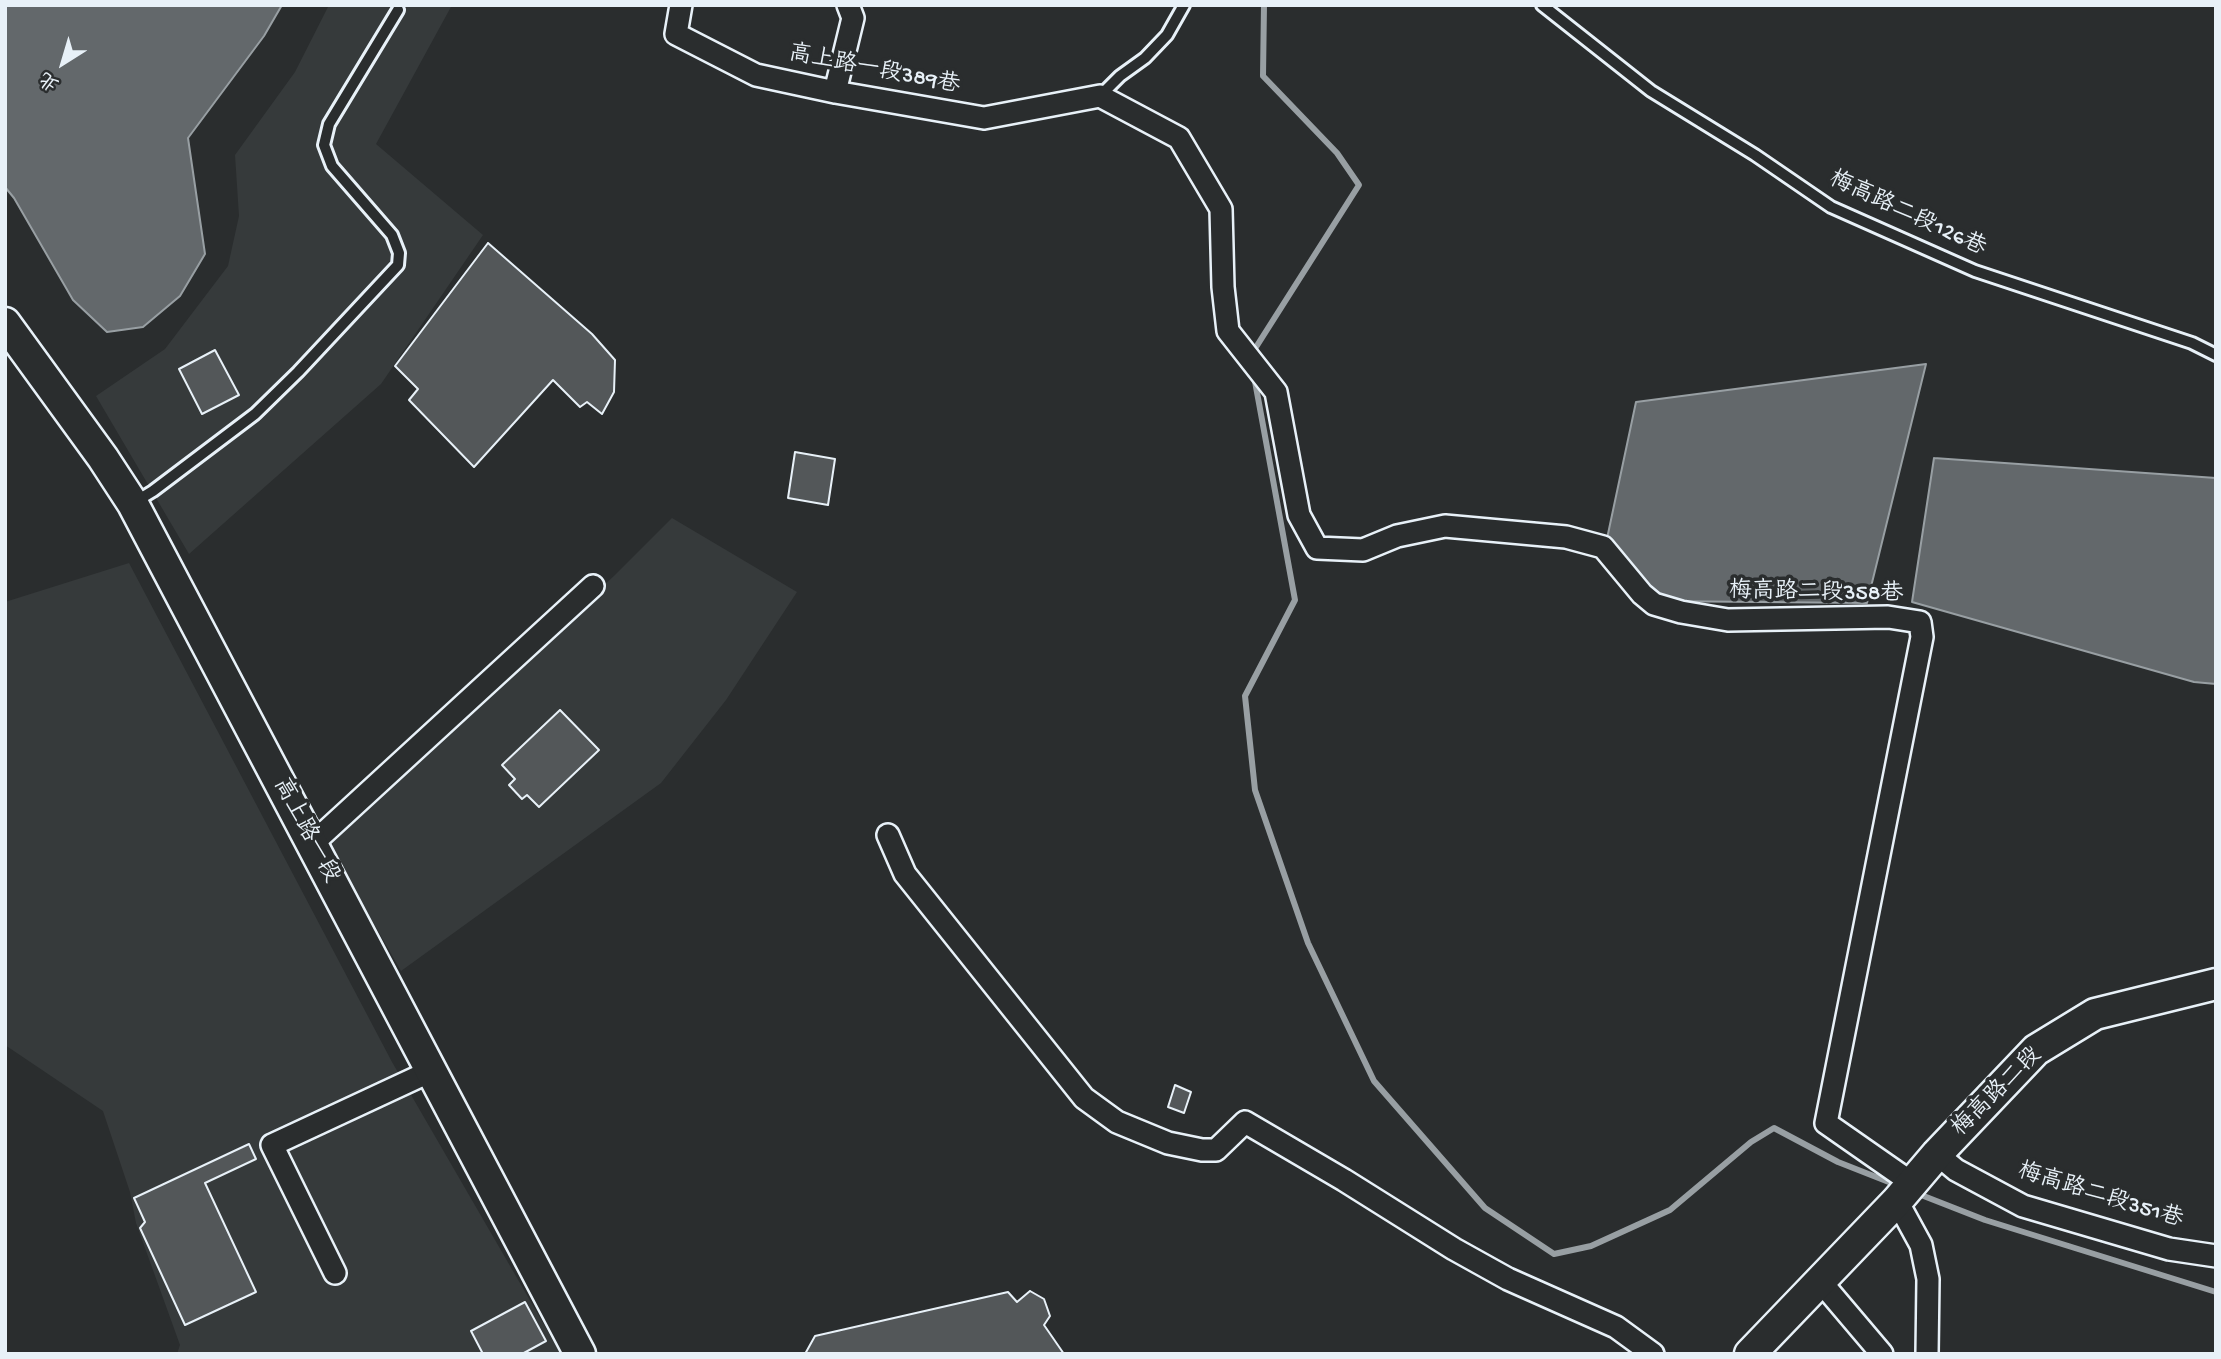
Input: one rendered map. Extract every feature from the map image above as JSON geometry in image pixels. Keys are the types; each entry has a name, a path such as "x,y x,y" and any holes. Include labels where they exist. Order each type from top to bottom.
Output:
{"street":[{"name":"高上路一段389巷","path":"681,5 676,34 755,75 984,118 1100,96"},
{"path":"835,92 853,18 848,5"},
{"name":"梅高路二段358巷","path":"1100,96 1179,138 1221,209 1223,287 1228,331 1276,392 1299,515 1317,548 1363,550 1396,536 1445,526 1566,537 1603,547 1642,594 1654,604 1681,612 1728,620 1888,617 1920,622 1922,637 1826,1123 1905,1192"},
{"name":"高上路一段","path":"5,323 133,503 580,1354"},
{"path":"312,844 593,586"},
{"path":"888,835 905,874 1084,1098 1117,1122 1168,1143 1216,1150 1245,1122 1465,1255 1508,1279 1616,1327 1653,1354"},
{"name":"梅高路二段","path":"1750,1354 1821,1282 2036,1050 2095,1014 2216,984"},
{"path":"335,1273 272,1144 431,1071"},
{"name":"梅高路二段351巷","path":"1937,1154 1956,1170 2024,1206 2169,1249 2216,1256"},
{"path":"1905,1192 1928,1279 1927,1354"},
{"path":"1821,1282 1882,1354"}],"lane":[{"path":"1100,96 1120,76 1145,58 1167,35 1184,5"},
{"name":"梅高路二段126巷","path":"1542,5 1651,92 1755,155 1830,207 1976,271 2193,343 2216,355"},
{"path":"133,503 255,414 398,265 399,253 392,235 332,166 324,145 329,124 398,10"}],"shaded area":[{"path":"5,5 282,5 264,36 188,138 205,254 180,296 143,327 107,332 73,300 5,187"},
{"path":"329,5 452,5 376,144 483,235 381,384 189,554 96,396 165,349 228,266 239,216 235,155 295,72"},
{"path":"1926,364 1867,603 1654,601 1605,548 1636,402"},
{"path":"1934,458 2216,478 2216,684 2194,682 1912,602"},
{"path":"672,518 797,592 726,700 661,783 401,971 327,842 615,575"},
{"path":"129,563 392,1062 561,1354 177,1354 180,1345 136,1223 130,1192 103,1111 5,1045 5,602"}],"building":[{"path":"488,243 592,334 615,360 614,392 602,414 587,402 580,407 553,380 474,467 409,400 418,389 395,366"},
{"path":"215,350 239,395 202,414 179,369"},
{"path":"795,452 835,459 828,505 788,498"},
{"path":"560,710 599,750 539,807 527,795 522,799 509,785 515,779 502,765"},
{"path":"1175,1085 1191,1092 1184,1113 1168,1107"},
{"path":"249,1144 256,1159 205,1183 256,1292 185,1325 140,1228 145,1222 134,1198"},
{"path":"1030,1291 1044,1299 1050,1316 1044,1325 1064,1354 805,1354 815,1336 1008,1292 1017,1302"},
{"path":"525,1302 546,1341 522,1354 483,1354 471,1331"}],"waterway":[{"path":"1251,355 1359,185 1337,153 1263,76 1264,5"},
{"path":"1254,376 1295,600 1245,696 1255,790 1308,943 1374,1081 1485,1208 1554,1254 1591,1246 1670,1210 1751,1142 1774,1128 1838,1162 1899,1186"},
{"path":"1916,1193 1985,1220 2216,1292"}]}
